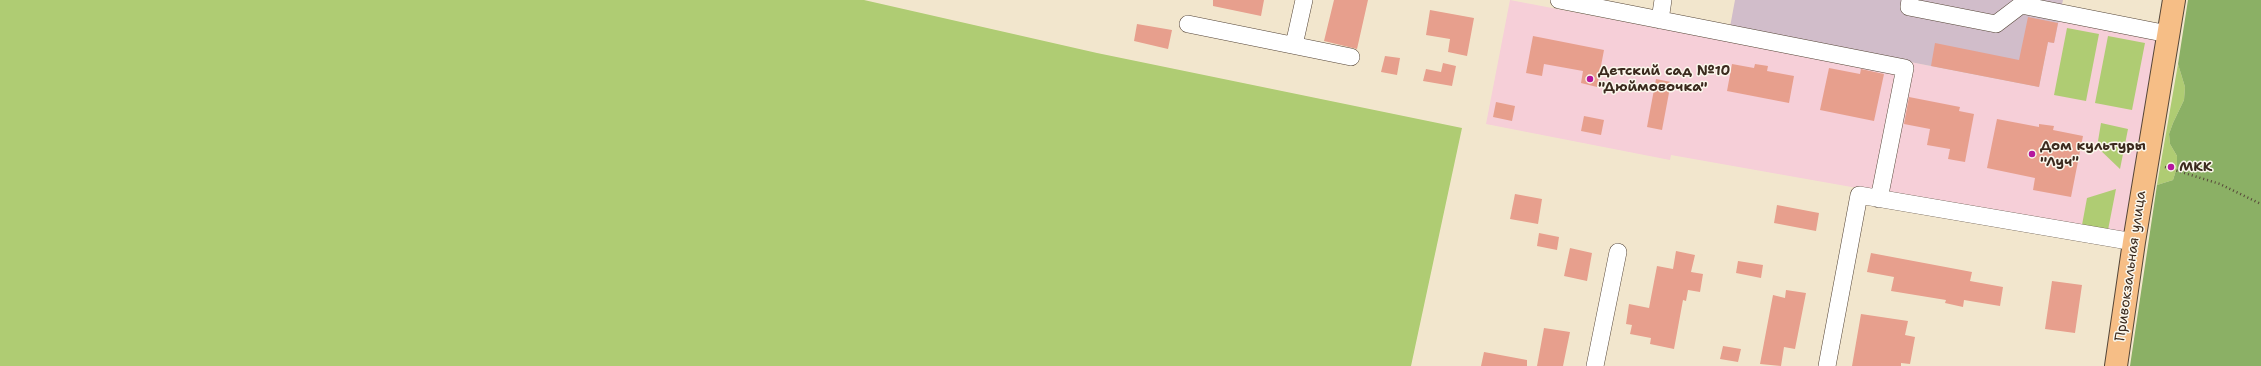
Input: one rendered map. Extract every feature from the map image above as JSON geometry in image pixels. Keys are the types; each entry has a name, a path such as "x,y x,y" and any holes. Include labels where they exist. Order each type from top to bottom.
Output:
{"main road":[{"name":"Привокзальная улица","path":"2116,366 2134,242 2174,0"}],"street":[{"path":"1294,45 1304,0"},
{"path":"1560,0 1905,68 1880,199"},
{"path":"1660,20 1663,0"},
{"path":"1910,0 1909,7 1996,24 2021,5 2168,34"},
{"path":"1188,24 1351,57"},
{"path":"1828,366 1859,196 2134,242"},
{"path":"1595,366 1618,252"}],"path":[{"path":"2147,162 2220,184 2261,204"}],"shaded area":[{"path":"1510,0 1694,35 1730,27 2039,87 2048,42 2059,20 2160,39 2128,236 1671,155 1670,160 1486,124"},
{"path":"1735,0 2063,0 2054,43 2048,42 2039,87 1730,27"}],"green space":[{"path":"0,0 864,0 1097,53 1462,128 1411,366 0,366"},
{"path":"2188,0 2261,0 2261,366 2130,366 2157,185 2173,180 2177,167 2177,156 2170,144 2169,134 2184,100 2185,87 2178,64"},
{"path":"2067,28 2099,34 2086,101 2054,95"},
{"path":"2108,36 2145,43 2132,110 2095,103"},
{"path":"2178,64 2185,87 2184,100 2169,134 2170,144 2177,156 2177,167 2173,180 2157,185"},
{"path":"2101,123 2128,129 2120,169 2097,147"},
{"path":"2116,189 2108,230 2082,225 2087,198"}],"building":[{"path":"1213,0 1264,0 1261,16 1213,6"},
{"path":"1334,0 1368,0 1357,49 1324,41"},
{"path":"1430,10 1474,18 1467,56 1448,52 1450,39 1426,35"},
{"path":"2028,17 2058,23 2054,43 2048,42 2039,87 1931,66 1935,43 2019,60"},
{"path":"1137,24 1172,30 1168,49 1134,41"},
{"path":"1533,36 1604,50 1597,87 1581,83 1583,71 1544,64 1542,76 1526,73"},
{"path":"1385,56 1400,58 1397,75 1381,72"},
{"path":"1443,63 1456,66 1452,86 1423,81 1426,69 1441,72"},
{"path":"1732,64 1754,68 1755,64 1768,66 1767,71 1794,76 1789,103 1727,91"},
{"path":"1829,68 1860,74 1861,69 1884,74 1874,121 1820,110"},
{"path":"1656,79 1671,82 1662,130 1647,127"},
{"path":"1909,97 1960,107 1959,111 1974,114 1965,162 1948,159 1950,149 1927,145 1930,129 1904,124"},
{"path":"1496,102 1515,106 1512,121 1493,117"},
{"path":"1584,116 1604,120 1601,135 1581,131"},
{"path":"1997,119 2039,127 2039,124 2054,126 2053,130 2083,136 2071,197 2033,190 2035,178 1987,168"},
{"path":"1515,194 1542,199 1538,224 1510,219"},
{"path":"1777,205 1819,213 1816,231 1774,223"},
{"path":"1539,233 1559,237 1557,250 1537,246"},
{"path":"1570,248 1592,253 1587,281 1564,276"},
{"path":"1676,251 1695,255 1691,272 1703,274 1700,292 1688,290 1686,301 1683,300 1674,349 1650,344 1651,338 1630,334 1632,325 1626,324 1629,304 1649,308 1657,266 1673,269"},
{"path":"1871,253 1972,272 1970,281 2003,287 2000,306 1964,300 1963,307 1945,303 1946,300 1891,291 1894,277 1867,272"},
{"path":"1738,261 1763,265 1761,278 1736,273"},
{"path":"2052,281 2082,285 2075,333 2045,329"},
{"path":"1786,290 1806,293 1795,349 1784,347 1781,366 1760,364 1773,295 1785,298"},
{"path":"1861,314 1908,321 1905,335 1915,337 1910,364 1901,363 1901,366 1852,366"},
{"path":"1544,328 1570,332 1563,366 1537,366"},
{"path":"1723,346 1741,349 1738,362 1720,359"},
{"path":"1484,352 1527,360 1527,366 1481,366"}],"place":[{"name":"Детский сад №10 \"Дюймовочка\"","path":"1590,79"},
{"name":"Дом культуры \"Луч\"","path":"2032,154"},
{"name":"МКК","path":"2171,167"}]}
